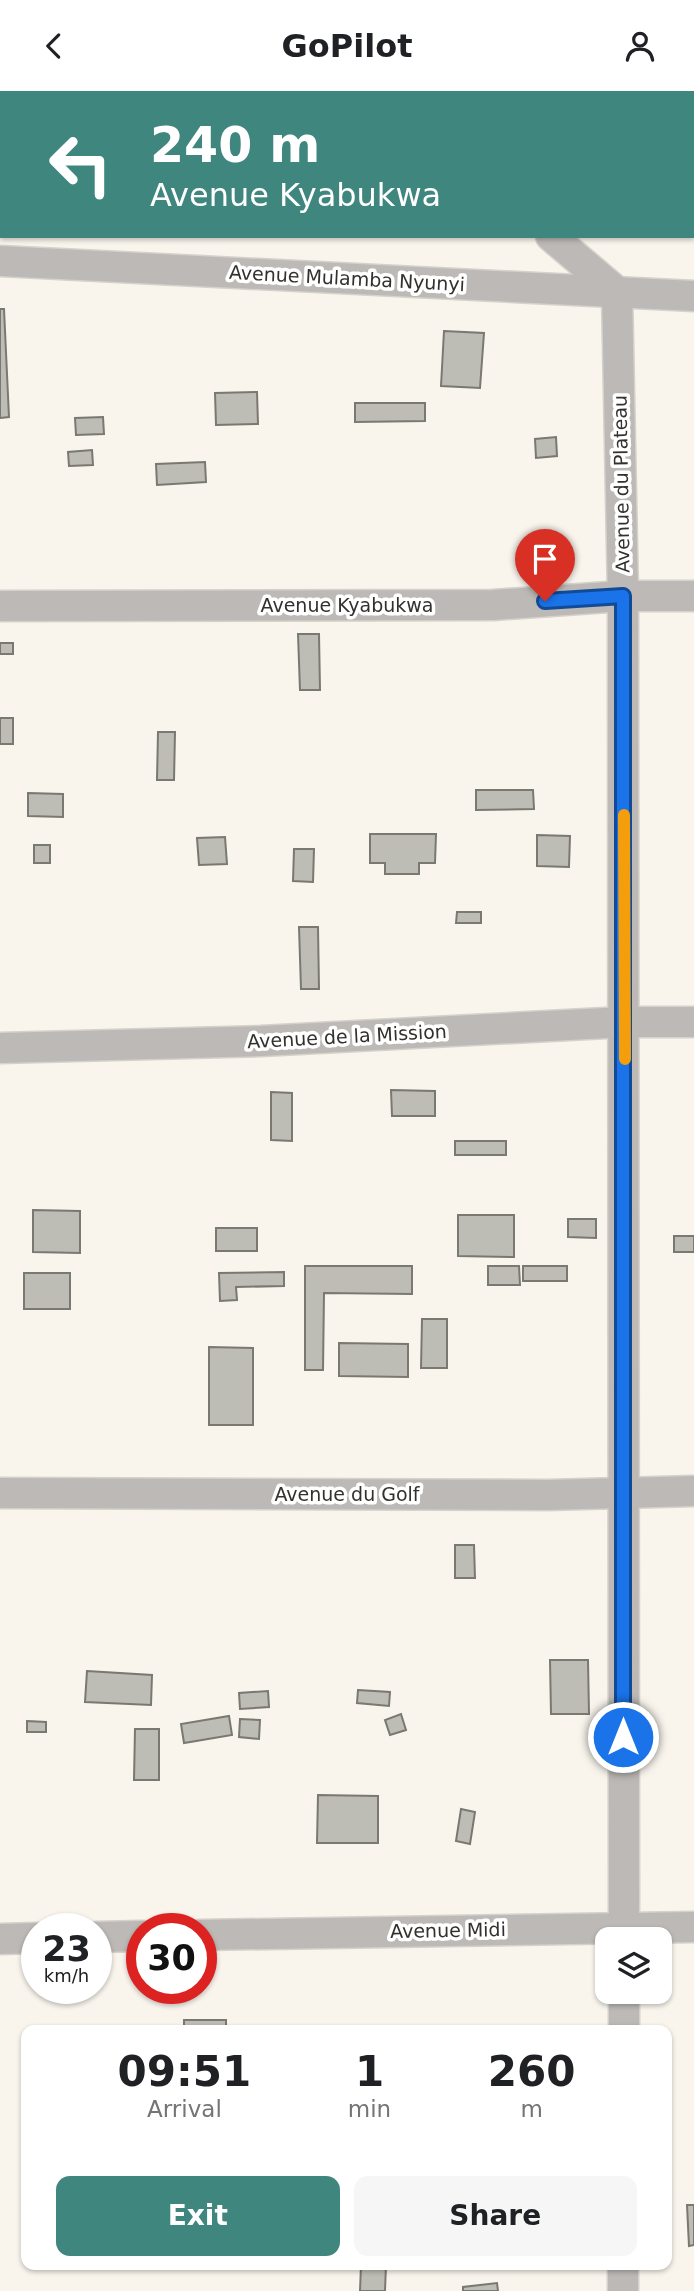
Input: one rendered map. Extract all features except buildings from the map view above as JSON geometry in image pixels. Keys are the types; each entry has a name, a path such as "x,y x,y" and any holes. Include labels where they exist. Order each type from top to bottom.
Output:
{"street":[{"path":"553,238 617,292"},
{"name":"Avenue Mulamba Nyunyi","path":"0,261 694,296"},
{"name":"Avenue du Plateau","path":"617,292 623,596 625,1021 624,1927"},
{"name":"Avenue Kyabukwa","path":"0,606 493,605 623,596 694,596"},
{"name":"Avenue de la Mission","path":"0,1048 261,1041 625,1021 694,1022"},
{"name":"Avenue du Golf","path":"0,1493 548,1495 694,1491"},
{"name":"Avenue Midi","path":"672,1929 694,1927"},
{"name":"Avenue Midi","path":"217,1935 595,1933"},
{"path":"0,1939 21,1938"},
{"path":"624,2004 624,2025"},
{"path":"623,2270 623,2291"}],"slow traffic":[{"path":"624,815 625,1059"}],"route":[{"path":"545,601 623,596 623,1737"}]}
